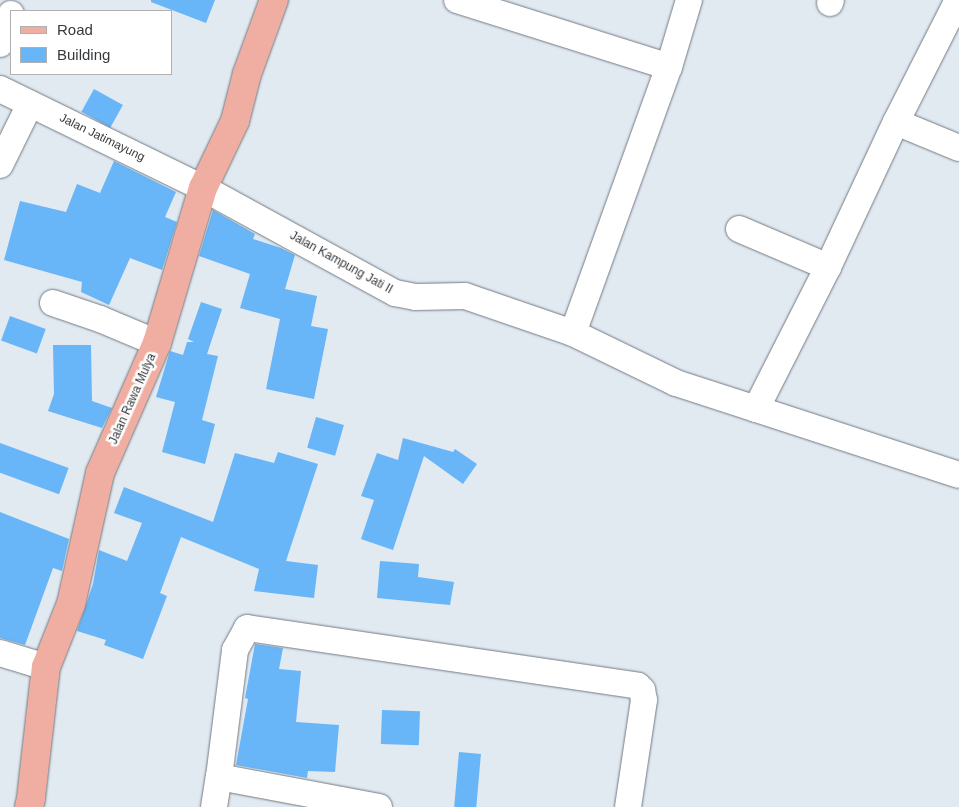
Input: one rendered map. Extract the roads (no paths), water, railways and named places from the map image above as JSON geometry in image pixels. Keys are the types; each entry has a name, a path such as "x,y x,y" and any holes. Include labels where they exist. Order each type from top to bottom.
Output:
{"main road":[{"name":"Jalan Rawa Mulya","path":"28,807 32,798 46,667 72,604 100,473 157,343 203,188 235,121 247,74 274,0"}],"street":[{"path":"457,0 526,10 669,67"},
{"path":"573,333 669,67 689,0"},
{"path":"756,409 828,267 896,122 958,0"},
{"path":"0,44 10,18"},
{"name":"Jalan Jatimayung","path":"0,89 203,188"},
{"path":"0,166 30,104"},
{"path":"896,122 959,148"},
{"name":"Jalan Kampung Jati II","path":"203,188 395,292 416,297 465,296 573,333 676,383 959,475"},
{"path":"739,229 828,267"},
{"path":"53,303 100,319 157,343"},
{"path":"214,807 220,777 236,650 247,628 264,629 638,686 642,690 644,700 628,807"},
{"path":"0,653 46,667"},
{"path":"220,777 379,807"}]}
